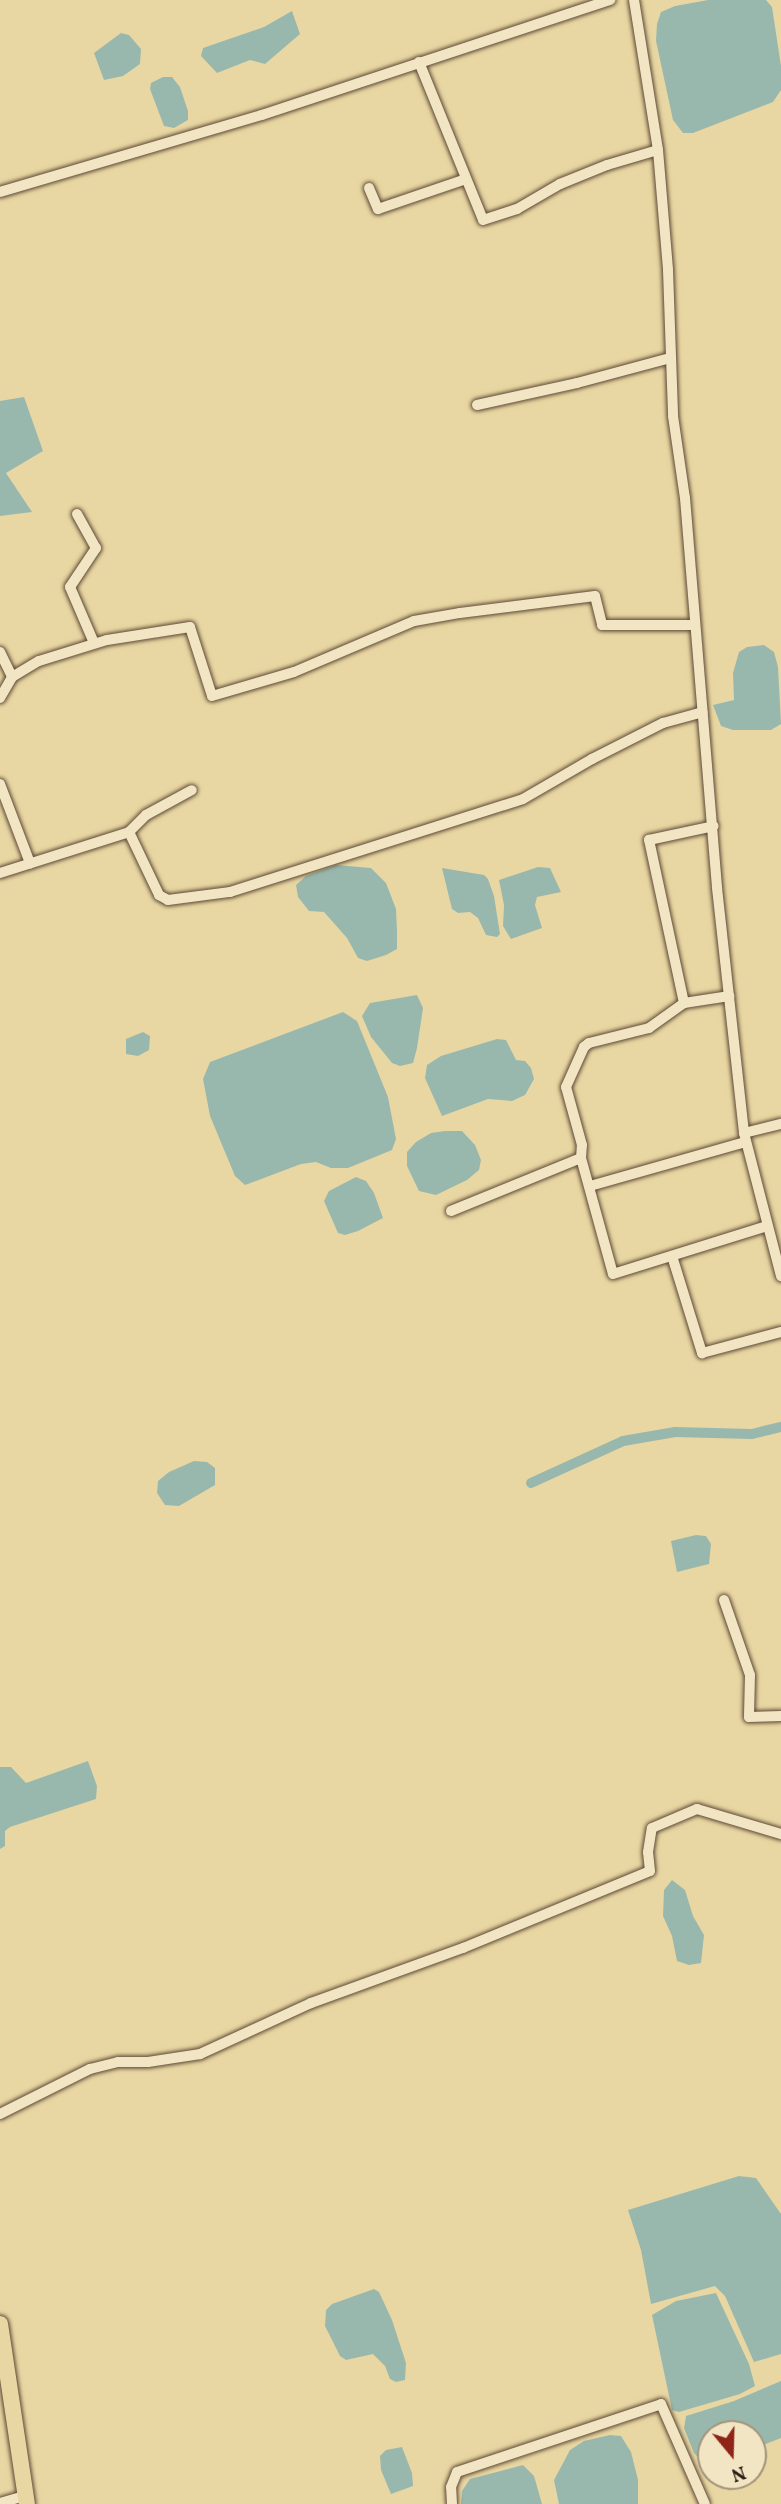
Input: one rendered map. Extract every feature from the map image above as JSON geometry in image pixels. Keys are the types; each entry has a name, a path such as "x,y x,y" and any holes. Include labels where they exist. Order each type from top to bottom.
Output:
{"main road":[{"path":"0,2324 26,2500"}],"street":[{"path":"0,192 262,115 610,0"},
{"path":"634,0 658,150 668,270 673,416 685,498 693,625 745,1138 781,1276"},
{"path":"419,62 481,219 485,220 529,203 541,193 599,168 658,150"},
{"path":"369,188 378,209 466,179"},
{"path":"477,405 577,383 670,358"},
{"path":"76,514 96,548 70,587 94,643"},
{"path":"0,698 12,677 39,661 94,643 190,627 212,696 294,672 414,621 460,613 595,596 602,625 693,625"},
{"path":"0,652 12,677"},
{"path":"130,832 159,895 168,900 230,892 523,799 592,759 663,723 703,712"},
{"path":"0,784 30,863"},
{"path":"0,873 130,832 146,816 192,790"},
{"path":"684,1003 649,840 714,826"},
{"path":"729,996 684,1003 649,1028 589,1043 581,1050 566,1087 583,1145 581,1158 612,1273 767,1226"},
{"path":"590,1186 745,1138 781,1124"},
{"path":"452,1211 581,1158"},
{"path":"672,1256 702,1353 781,1332"},
{"path":"724,1600 750,1675 749,1717 781,1716"},
{"path":"0,2114 90,2068 118,2062 148,2062 200,2054 311,2003 463,1948 650,1871 648,1852 652,1828 697,1810 781,1834"},
{"path":"452,2504 453,2477 457,2472 661,2404 705,2504"},
{"path":"0,2503 26,2500"}],"water":[{"path":"708,0 766,0 772,7 781,66 781,90 773,102 693,133 683,133 673,120 656,41 657,24 661,12 675,6"},
{"path":"292,11 300,34 265,64 250,60 217,73 201,56 203,48 264,27"},
{"path":"121,33 129,35 141,49 140,64 123,76 104,80 94,53"},
{"path":"163,77 172,77 180,87 188,111 188,120 174,128 164,126 150,89 151,83"},
{"path":"24,397 43,451 6,473 32,512 0,516 0,401"},
{"path":"764,645 774,652 778,667 781,724 771,730 733,730 721,726 713,705 734,700 733,673 739,652 747,647"},
{"path":"336,865 371,868 386,883 396,909 397,949 367,961 358,958 347,938 324,912 309,911 298,897 296,885 306,876"},
{"path":"538,867 550,868 561,892 537,897 535,905 542,928 511,939 503,926 504,905 499,880"},
{"path":"442,868 484,875 488,879 494,896 500,934 497,937 486,935 478,918 470,912 458,913 452,909"},
{"path":"417,995 423,1008 417,1048 413,1063 400,1066 392,1063 371,1037 362,1016 370,1003"},
{"path":"343,1012 357,1021 388,1097 396,1139 392,1150 348,1168 331,1168 316,1162 301,1164 245,1185 235,1176 210,1116 203,1079 210,1062"},
{"path":"143,1032 150,1036 149,1050 138,1056 126,1054 126,1039"},
{"path":"497,1039 506,1040 516,1060 525,1061 531,1068 534,1079 525,1095 512,1101 488,1099 442,1116 425,1078 427,1065 441,1056"},
{"path":"462,1131 475,1145 481,1160 479,1170 467,1180 436,1195 419,1191 407,1166 407,1152 416,1142 431,1133"},
{"path":"356,1177 366,1181 374,1193 383,1218 345,1235 338,1233 324,1201 329,1191"},
{"path":"194,1461 207,1462 215,1468 215,1485 179,1506 165,1505 157,1493 158,1481 169,1472"},
{"path":"696,1535 706,1536 711,1544 709,1564 677,1572 671,1541"},
{"path":"88,1761 97,1786 96,1799 10,1827 5,1831 5,1846 0,1849 0,1767 11,1767 26,1783"},
{"path":"672,1880 685,1890 693,1916 704,1935 701,1963 689,1965 677,1961 672,1936 663,1916 664,1890"},
{"path":"739,2176 756,2178 781,2214 781,2354 754,2362 725,2296 715,2286 651,2304 641,2250 628,2210"},
{"path":"374,2289 379,2292 392,2320 406,2363 405,2380 396,2382 390,2379 385,2366 373,2354 346,2360 340,2356 325,2326 326,2310 332,2304"},
{"path":"716,2293 749,2364 755,2386 740,2394 679,2412 672,2410 652,2315 676,2301"},
{"path":"781,2381 781,2438 767,2444 767,2420 697,2420 697,2456 684,2428 686,2416 734,2401"},
{"path":"610,2435 621,2436 631,2452 638,2480 638,2504 559,2504 554,2480 570,2450 584,2441"},
{"path":"402,2447 412,2473 413,2486 391,2494 381,2470 380,2456 386,2450"},
{"path":"523,2465 534,2476 542,2504 461,2504 462,2491 470,2479"}],"waterway":[{"path":"531,1483 623,1441 675,1432 752,1434 781,1427"}]}
